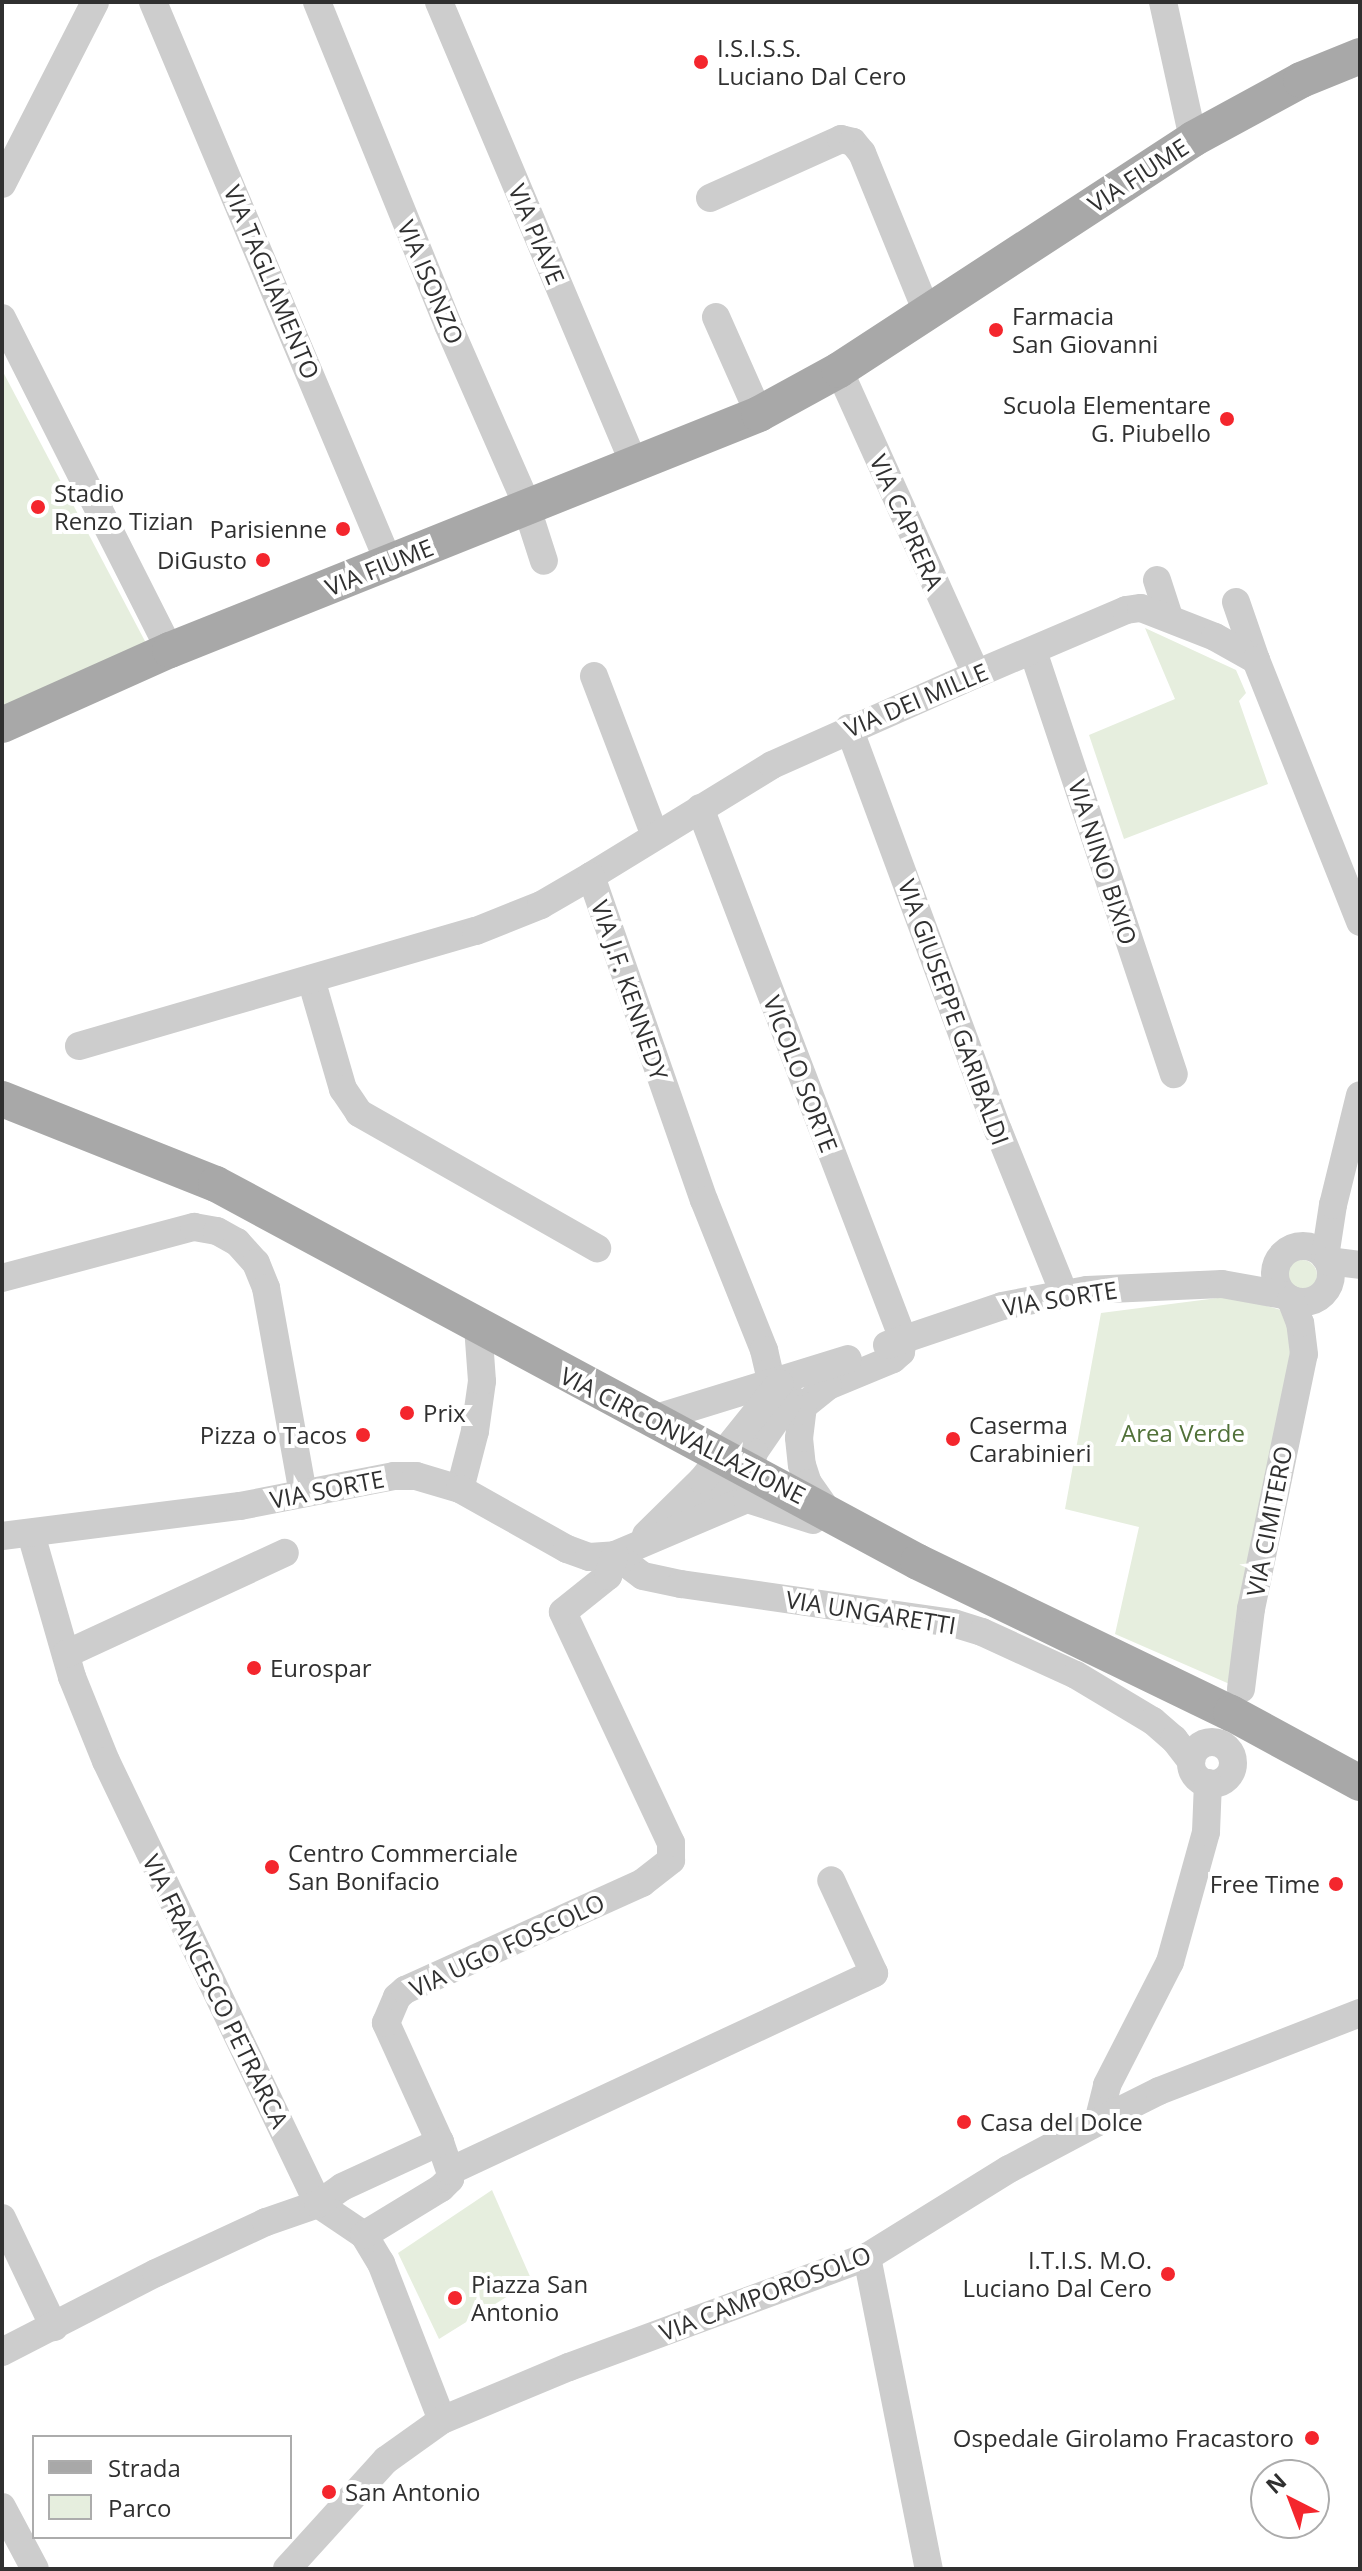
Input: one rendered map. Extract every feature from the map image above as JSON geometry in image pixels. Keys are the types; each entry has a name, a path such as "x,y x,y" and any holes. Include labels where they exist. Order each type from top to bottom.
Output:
{"main road":[{"name":"VIA FIUME","path":"2,725 170,650 526,510 759,414 839,370 1193,139 1301,80 1360,56"},
{"name":"VIA CIRCONVALLAZIONE","path":"2,1099 216,1184 650,1420 827,1510 865,1534 1231,1713 1360,1783"}],"street":[{"path":"2,184 95,2"},
{"name":"VIA TAGLIAMENTO","path":"153,2 389,563"},
{"name":"VIA ISONZO","path":"317,2 526,510 544,561"},
{"name":"VIA PIAVE","path":"439,2 635,466"},
{"path":"1163,2 1193,139"},
{"path":"710,198 841,139 853,142 862,153 927,312"},
{"path":"716,317 759,414"},
{"path":"2,318 170,650"},
{"name":"VIA CAPRERA","path":"839,370 976,674"},
{"path":"1157,580 1169,617"},
{"path":"1236,602 1360,922"},
{"name":"VIA DEI MILLE","path":"591,876 772,765 849,728 1126,610 1141,608 1169,617 1256,660"},
{"name":"VIA NINO BIXIO","path":"1033,651 1174,1074"},
{"path":"594,676 655,836"},
{"name":"VIA GIUSEPPE GARIBALDI","path":"849,728 998,1130 1064,1293"},
{"name":"VICOLO SORTE","path":"700,808 903,1339"},
{"name":"VIA J.F. KENNEDY","path":"79,1046 476,931 541,905 591,876 704,1200 764,1350 769,1372 780,1383"},
{"path":"311,979 343,1089 359,1113 597,1248"},
{"name":"VIA CIMITERO","path":"1241,1689 1251,1609 1304,1354 1321,1313 1315,1266 1360,1095"},
{"path":"2,1278 194,1227 217,1231 237,1242 256,1263 266,1288 303,1493"},
{"path":"1287,1298 1307,1302 1315,1266 1360,1266"},
{"name":"VIA SORTE","path":"650,1420 719,1396 780,1383 1002,1306 1064,1293 1222,1284 1315,1266"},
{"name":"VIA CIMITERO","path":"1304,1354 1300,1323 1275,1274 1315,1266"},
{"name":"VIA SORTE","path":"1222,1284 1287,1298"},
{"path":"460,1489 475,1431 482,1381 478,1327"},
{"name":"VIA SORTE","path":"827,1510 808,1483 802,1465 799,1421 803,1406 828,1386 893,1359 901,1352 903,1339"},
{"name":"VIA SORTE","path":"624,1551 754,1452 787,1404 789,1395 780,1383"},
{"name":"VIA SORTE","path":"690,1522 736,1463"},
{"name":"VIA SORTE","path":"2,1536 240,1506 416,1476 460,1489 567,1549 589,1557 624,1551 747,1499 800,1514 846,1536 858,1538 865,1534"},
{"name":"VIA FRANCESCO PETRARCA","path":"31,1534 66,1654 106,1761 318,2204"},
{"name":"VIA UNGARETTI","path":"624,1551 643,1576 953,1623 982,1632 1076,1675 1153,1721 1174,1739 1191,1761"},
{"name":"VIA UGO FOSCOLO","path":"450,2171 386,2023 397,1997 405,1990 642,1883 671,1860 671,1843 563,1612 608,1576 624,1551"},
{"path":"66,1654 285,1553"},
{"path":"1218,1743 1228,1749 1233,1760 1230,1773 1220,1782 1208,1783 1193,1772 1191,1761 1203,1744 1218,1743"},
{"path":"1098,2122 1107,2085 1170,1962 1206,1832 1208,1783"},
{"path":"364,2235 441,2188 450,2179 450,2171 874,1973 831,1880"},
{"name":"VIA CAMPOROSOLO","path":"287,2569 386,2460 442,2420 569,2367 867,2257 1009,2169 1159,2091 1360,2013"},
{"path":"2,2352 252,2228 318,2204 342,2187 440,2142"},
{"path":"318,2204 364,2235 381,2263 442,2420"},
{"path":"2,2218 54,2327"},
{"path":"867,2257 929,2569"},
{"path":"2,2507 35,2569"}],"green space":[{"name":"Stadio Renzo Tizian","path":"2,370 147,645 2,708"},
{"path":"1145,628 1236,670 1246,693 1239,701 1268,784 1124,839 1089,735 1175,699"},
{"path":"1302,1260 1313,1264 1317,1275 1313,1286 1302,1290 1291,1286 1287,1275 1291,1264"},
{"name":"Area Verde","path":"1233,1296 1291,1313 1288,1422 1241,1689 1115,1634 1139,1527 1065,1509 1101,1313"},
{"path":"492,2190 532,2281 439,2339 398,2253"}],"place":[{"name":"I.S.I.S.S. Luciano Dal Cero","path":"701,62"},
{"name":"Farmacia San Giovanni","path":"996,330"},
{"name":"Scuola Elementare G. Piubello","path":"1227,419"},
{"name":"Stadio Renzo Tizian","path":"38,507"},
{"name":"Parisienne","path":"343,529"},
{"name":"DiGusto","path":"263,560"},
{"name":"Prix","path":"407,1413"},
{"name":"Pizza o Tacos","path":"363,1435"},
{"name":"Caserma Carabinieri","path":"953,1439"},
{"name":"Eurospar","path":"254,1668"},
{"name":"Centro Commerciale San Bonifacio","path":"272,1867"},
{"name":"Free Time","path":"1336,1884"},
{"name":"Casa del Dolce","path":"964,2122"},
{"name":"I.T.I.S. M.O. Luciano Dal Cero","path":"1168,2274"},
{"name":"Piazza San Antonio","path":"455,2298"},
{"name":"Ospedale Girolamo Fracastoro","path":"1312,2438"},
{"name":"San Antonio","path":"329,2492"}]}
